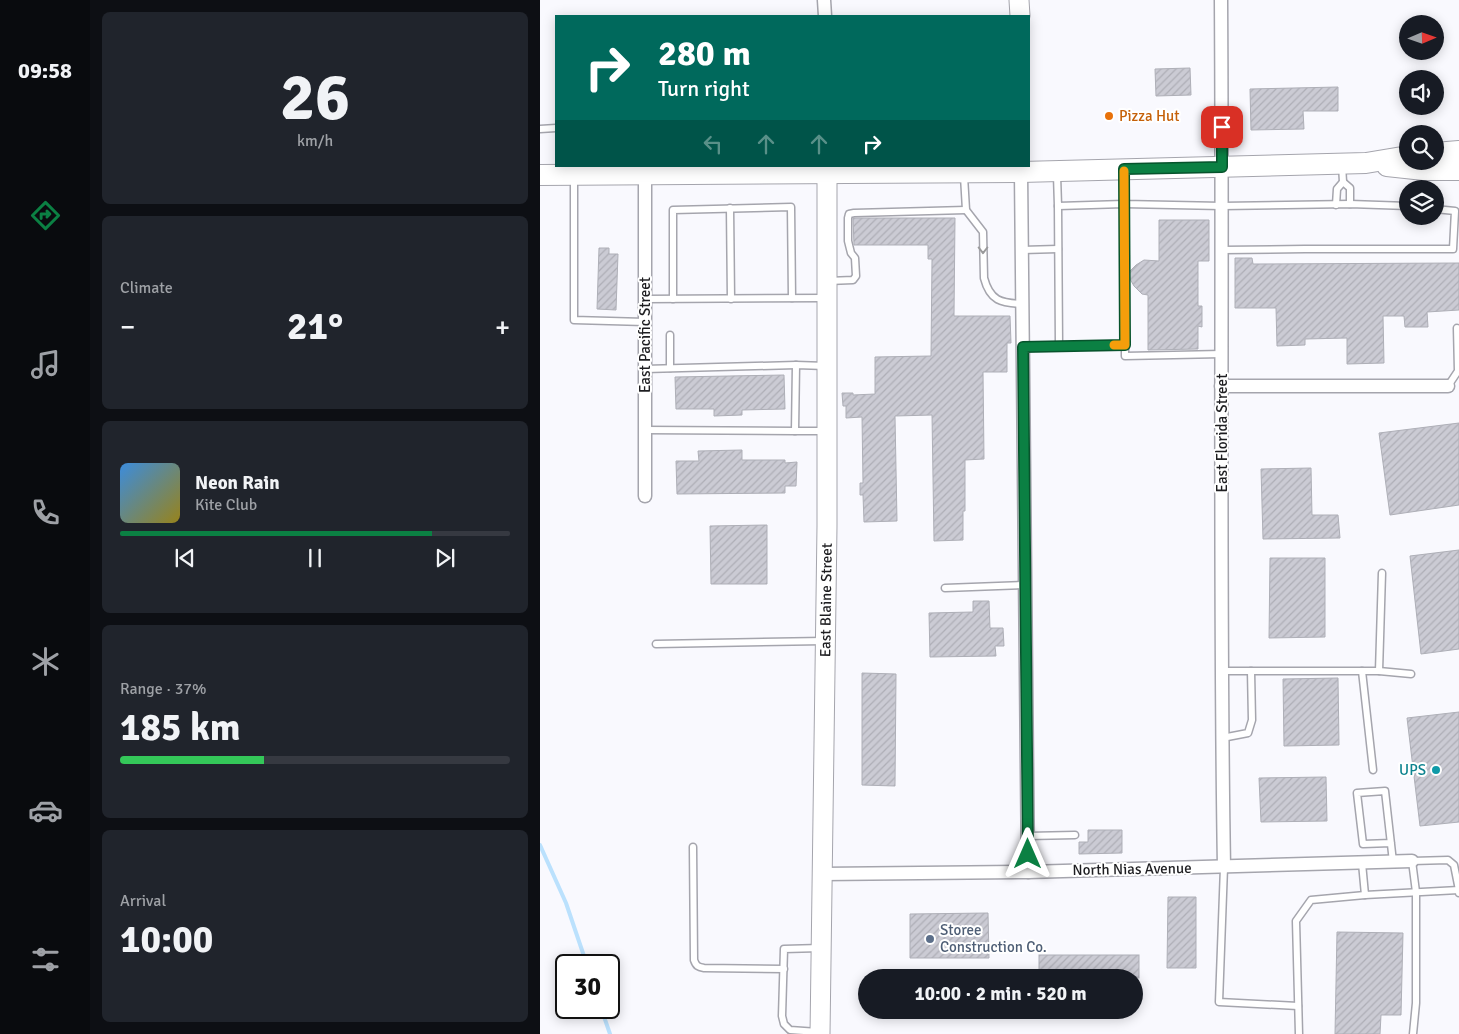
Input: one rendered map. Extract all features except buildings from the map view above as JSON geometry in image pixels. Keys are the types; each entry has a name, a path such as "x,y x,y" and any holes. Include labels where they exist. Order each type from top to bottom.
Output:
{"main road":[{"path":"1444,153 1459,152"},
{"path":"540,175 565,172 627,171 827,170 964,172 1021,169 1057,171 1222,167 1343,173 1366,163 1399,158"},
{"path":"1366,163 1424,170 1459,170"}],"street":[{"path":"824,0 825,15"},
{"path":"1019,0 1020,15"},
{"name":"East Florida Street","path":"1221,0 1222,738 1224,867"},
{"path":"1021,169 1028,872"},
{"name":"East Blaine Street","path":"820,1033 826,641 827,170"},
{"name":"East Pacific Street","path":"627,171 646,299 645,496"},
{"path":"1221,386 1448,386"},
{"name":"North Nias Avenue","path":"822,874 1028,872 1412,861"}],"lane":[{"path":"540,129 555,128"},
{"path":"1124,169 1126,356 1222,354"},
{"path":"1057,171 1059,346"},
{"path":"565,172 574,320 645,322"},
{"path":"964,172 966,210 983,232 984,278 986,285 992,296 998,300 1006,303 1022,304"},
{"path":"1343,173 1350,188 1350,204"},
{"path":"1336,205 1337,188 1343,173"},
{"path":"1058,206 1124,204 1222,206 1399,205"},
{"path":"673,299 673,210 791,207 792,298"},
{"path":"730,208 731,299"},
{"path":"646,299 792,298 827,290 852,280 856,276 855,258 848,241 848,216 851,213 966,210"},
{"path":"1222,250 1453,249 1455,211 1444,210"},
{"path":"1022,250 1058,249"},
{"path":"1448,386 1458,371 1457,328"},
{"path":"670,335 670,368"},
{"path":"1023,347 1125,345"},
{"path":"645,369 796,365 827,366"},
{"path":"795,431 796,365"},
{"path":"645,430 827,430"},
{"path":"1379,671 1382,573"},
{"path":"945,588 1025,585"},
{"path":"656,644 826,641"},
{"path":"1222,671 1379,671 1411,674"},
{"path":"1222,738 1248,733 1252,720 1252,671"},
{"path":"1362,671 1373,770"},
{"path":"1390,843 1363,844 1357,793 1385,791 1393,862"},
{"path":"1028,836 1075,835"},
{"path":"693,847 695,964 704,968 784,969"},
{"path":"1299,1034 1296,921 1311,900 1365,895 1416,892 1459,891 1454,865 1448,860 1412,861 1416,892 1416,1003 1412,1034"},
{"path":"1362,863 1365,895"},
{"path":"1224,867 1219,1002 1298,1006"},
{"path":"820,1033 790,1030 784,1024 782,1016 784,949 821,948"}],"waterway":[{"path":"540,845 566,903 583,954"},
{"path":"605,1019 610,1034"}],"slow traffic":[{"path":"1114,345 1125,345 1124,171"}],"place":[{"name":"Pizza Hut","path":"1109,116"},
{"name":"UPS","path":"1436,770"},
{"name":"Storee Construction Co.","path":"930,939"}],"route":[{"path":"1028,854 1023,347 1125,345 1124,169 1222,167 1222,127"}]}
